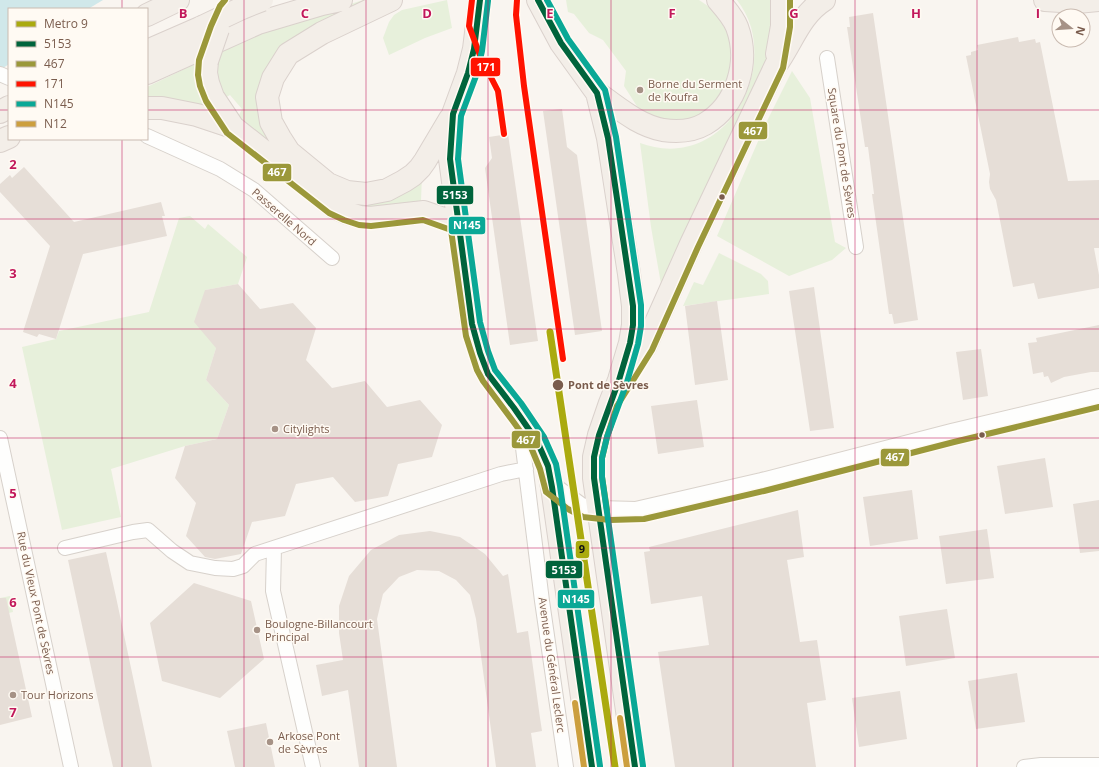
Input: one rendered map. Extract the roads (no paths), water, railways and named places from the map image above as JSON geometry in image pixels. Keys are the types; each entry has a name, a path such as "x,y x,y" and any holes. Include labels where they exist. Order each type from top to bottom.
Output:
{"main road":[{"path":"148,15 178,0"},
{"path":"236,0 210,28 206,73 213,97 234,127 334,207 347,213 370,218 424,212 458,224"},
{"path":"148,51 210,28 242,8 262,0"},
{"path":"148,73 258,23 322,4 342,0"},
{"path":"391,0 322,33 288,54 273,78 267,98 271,122 289,152 328,184 347,192 366,194 387,190 404,181 425,161 453,114 468,73 474,49 480,0"},
{"path":"538,0 562,43 597,93 644,124 655,128 674,131 698,127 710,120 724,106 738,82 742,56 741,42 737,27 731,15 718,0"},
{"path":"776,65 782,26 782,0"},
{"path":"610,403 645,347 691,244 776,65 806,16 824,0"},
{"path":"1045,0 1077,2 1099,0"},
{"path":"597,93 608,138 629,274 633,306 633,325 630,343 619,380 599,435 594,457 594,478 635,767"},
{"path":"148,108 162,108 197,115 234,127"},
{"path":"453,114 450,159 472,324 480,353 488,374 537,441 548,466 592,767"}],"street":[{"name":"Square du Pont de Sèvres","path":"827,58 856,247"},
{"name":"Passerelle Nord","path":"148,136 220,169 254,190 332,258"},
{"path":"552,487 581,508 598,511 636,512 762,483 952,434 1099,399"},
{"name":"Avenue du Général Leclerc","path":"522,420 526,469 566,767"},
{"name":"Rue du Vieux Pont de Sèvres","path":"0,438 71,767"},
{"path":"65,548 133,532 148,530 172,551 190,563 215,568 233,569 243,566 255,554 501,474 526,469"},
{"path":"274,548 273,591 313,767"},
{"path":"1024,767 1041,765 1099,765"}],"water":[{"path":"0,0 103,0 90,8 8,8 8,65 0,70"}],"metro line":[{"name":"9","path":"550,332 615,767"}],"place":[{"name":"Borne du Serment de Koufra","path":"640,90"},
{"name":"Pont de Sèvres","path":"558,385"},
{"name":"Citylights","path":"275,429"},
{"name":"Boulogne-Billancourt Principal","path":"257,630"},
{"name":"Tour Horizons","path":"13,695"},
{"name":"Arkose Pont de Sèvres","path":"270,742"}]}
